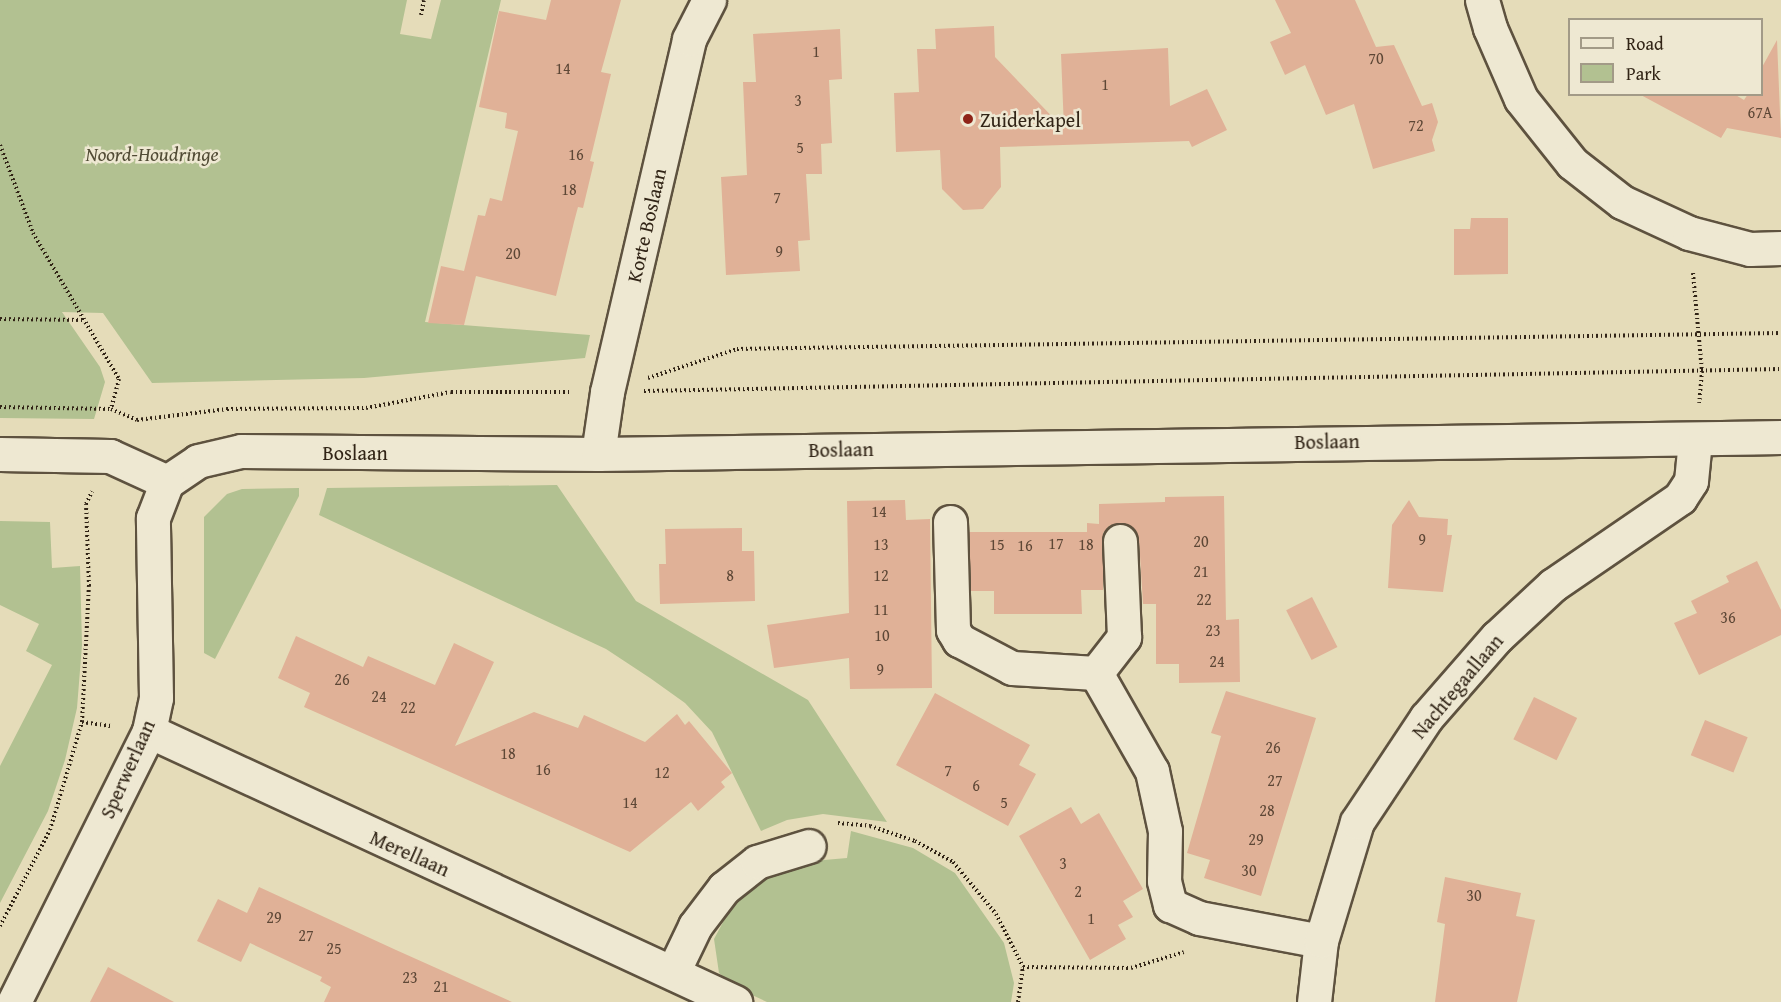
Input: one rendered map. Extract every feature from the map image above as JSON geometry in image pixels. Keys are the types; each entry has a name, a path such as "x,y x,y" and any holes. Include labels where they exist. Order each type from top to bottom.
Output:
{"street":[{"name":"Korte Boslaan","path":"598,454 607,392 689,39 709,0"},
{"path":"1482,0 1490,28 1521,99 1572,163 1622,202 1689,233 1750,249 1781,248"},
{"name":"Boslaan","path":"167,482 198,461 241,451 598,454 1356,441 1695,440 1781,437"},
{"name":"Nachtegaallaan","path":"1314,1002 1321,941 1357,822 1426,718 1497,637 1553,585 1680,498 1691,481 1695,440"},
{"path":"0,454 110,456 167,482"},
{"name":"Sperwerlaan","path":"14,1002 149,731 156,698 153,518 167,482"},
{"path":"950,522 953,630 959,640 1011,668 1096,673"},
{"path":"1096,673 1124,637 1120,542"},
{"path":"1096,673 1152,771 1165,831 1164,881 1170,905 1199,918 1321,941"},
{"name":"Merellaan","path":"149,731 735,1002"},
{"path":"673,972 695,926 724,888 757,862 808,846"}],"path":[{"path":"421,15 424,0"},
{"path":"0,145 33,233 119,379 111,409"},
{"path":"1689,233 1702,370 1695,440"},
{"path":"0,319 86,320"},
{"path":"607,392 737,349 1781,333"},
{"path":"0,407 111,409 137,420 227,409 366,408 451,392 607,392 1781,369"},
{"path":"0,926 50,830 82,722 89,586 86,504 110,456 137,420"},
{"path":"808,846 834,822 858,825 915,841 953,862 996,914 1023,967 1018,1002"},
{"path":"1023,967 1131,968 1183,952 1199,918"}],"green space":[{"name":"Noord-Houdringe","path":"0,0 407,0 400,34 431,39 441,0 501,0 425,322 590,335 585,358 364,378 152,383 103,313 62,312 100,367 105,382 94,419 0,418"},
{"path":"557,485 636,601 808,700 887,822 823,814 787,820 761,831 712,732 685,703 606,649 319,515 327,488"},
{"path":"299,488 299,496 215,659 204,653 204,517 227,494 242,489"},
{"path":"0,521 50,522 52,568 80,566 82,645 77,708 65,760 48,811 0,903 0,766 52,665 26,651 39,624 0,605"},
{"path":"851,831 913,848 955,873 1004,943 1014,983 1011,1002 767,1002 737,988 719,973 714,939 736,898 790,863 847,858"}],"building":[{"path":"551,0 621,0 601,72 611,74 590,161 594,162 583,208 578,207 556,296 476,276 464,325 428,323 441,266 464,271 478,215 485,216 490,198 502,201 518,131 505,128 507,113 479,107 499,11 546,20"},
{"path":"1275,0 1355,0 1376,47 1394,45 1422,106 1432,103 1438,122 1432,140 1435,151 1373,169 1354,104 1326,115 1305,65 1285,75 1270,42 1291,33"},
{"path":"994,26 995,57 1064,129 1061,54 1168,48 1170,106 1207,89 1227,130 1192,147 1189,141 1000,147 1001,187 983,209 963,210 942,189 940,150 896,152 894,93 919,92 917,49 936,49 935,29"},
{"path":"840,29 842,79 829,80 832,143 821,144 822,174 806,174 810,240 798,241 800,271 726,275 721,177 747,175 743,82 756,82 753,34"},
{"path":"1777,40 1781,138 1727,128 1721,138 1643,96 1737,96 1744,100 1747,96 1763,96 1763,65"},
{"path":"1471,218 1508,218 1508,274 1454,275 1454,229 1470,229"},
{"path":"1224,496 1226,620 1239,619 1240,682 1179,683 1179,664 1156,664 1156,604 1143,604 1139,540 1128,524 1110,525 1103,533 1103,590 1081,590 1082,614 994,614 994,591 971,591 969,532 1087,532 1087,523 1099,524 1099,504 1165,502 1165,497"},
{"path":"905,500 906,520 930,519 932,688 850,689 849,658 774,668 767,625 849,613 847,501"},
{"path":"1409,500 1419,517 1448,519 1447,535 1452,535 1443,592 1388,588 1392,525"},
{"path":"742,528 742,551 754,551 755,601 660,604 659,564 666,564 665,529"},
{"path":"1757,561 1781,610 1781,635 1699,675 1674,623 1697,613 1691,601 1729,582 1726,576"},
{"path":"1312,597 1337,647 1312,660 1286,610"},
{"path":"296,636 363,667 368,656 435,685 454,643 494,662 455,746 534,712 578,728 584,715 645,742 677,714 685,725 689,721 732,773 721,782 725,787 698,811 691,802 630,852 304,707 310,693 278,678"},
{"path":"1226,691 1316,718 1261,896 1204,878 1210,860 1187,853 1221,736 1211,733"},
{"path":"935,693 1030,745 1019,765 1036,774 1008,826 896,765"},
{"path":"1534,697 1577,718 1557,760 1513,739"},
{"path":"1705,720 1748,737 1733,772 1691,755"},
{"path":"1071,807 1081,824 1099,813 1143,889 1123,901 1133,917 1118,925 1126,939 1090,960 1019,836"},
{"path":"1445,877 1521,893 1516,916 1535,920 1517,1002 1435,1002 1445,924 1437,922"},
{"path":"259,887 512,1002 324,1002 331,987 320,981 322,977 250,943 241,962 197,941 218,899 247,913"},
{"path":"108,967 174,1002 90,1002"}],"place":[{"name":"Zuiderkapel","path":"968,119"}]}
